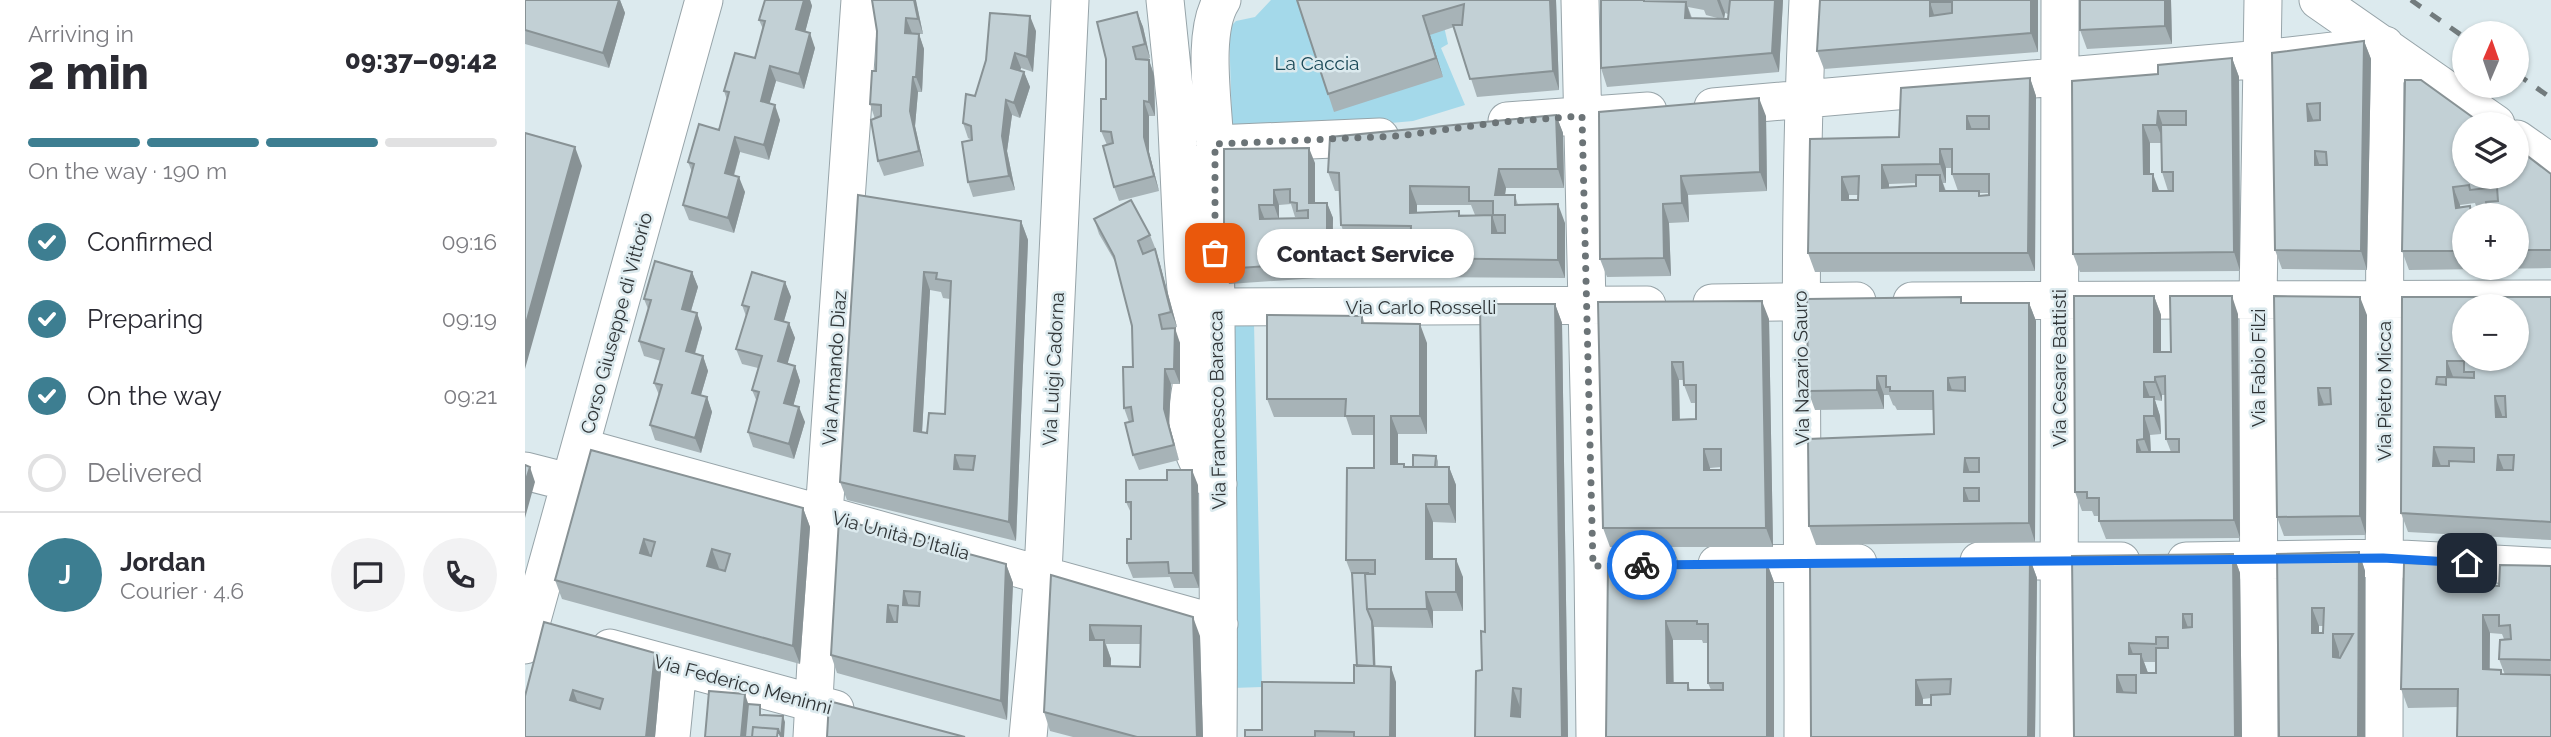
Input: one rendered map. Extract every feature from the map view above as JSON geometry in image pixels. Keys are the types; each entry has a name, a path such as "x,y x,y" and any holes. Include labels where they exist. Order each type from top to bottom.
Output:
{"street":[{"name":"Corso Giuseppe di Vittorio","path":"544,634 581,447 704,0"},
{"name":"Via Armando Diaz","path":"812,721 860,0"},
{"name":"Via Luigi Cadorna","path":"1027,737 1043,573 1070,0"},
{"path":"1165,0 1192,354 1187,412 1189,433 1203,472 1219,484"},
{"name":"Via Francesco Baracca","path":"1218,737 1219,484 1211,38 1222,0"},
{"path":"1580,0 1595,737"},
{"name":"Via Nazario Sauro","path":"1803,737 1804,563 1800,301 1803,100 1808,0"},
{"name":"Via Cesare Battisti","path":"2059,737 2060,0"},
{"name":"Via Fabio Filzi","path":"2259,737 2258,299 2263,0"},
{"path":"2318,0 2479,112"},
{"path":"1476,125 1803,100 2059,75 2262,59 2385,45"},
{"name":"Via Pietro Micca","path":"2384,737 2385,45"},
{"path":"1215,144 1411,134"},
{"path":"2529,147 2551,163"},
{"name":"Via Carlo Rosselli","path":"1215,307 1586,306 1800,301 2551,299"},
{"name":"Via Unità D'Italia","path":"581,447 1219,624"},
{"path":"525,471 572,483"},
{"path":"1952,562 2383,558 2551,567"},
{"path":"1593,566 1884,562"},
{"name":"Via Federico Meninni","path":"544,634 678,667 812,721 865,716"},
{"path":"671,737 678,667"}],"green space":[{"name":"La Caccia","path":"1271,0 1438,0 1448,44 1441,48 1465,105 1413,121 1335,128 1232,126 1229,28 1236,21 1255,17"},
{"path":"1254,323 1262,687 1232,688 1225,324"}],"building":[{"path":"525,0 619,0 603,53 525,30"},
{"path":"765,0 804,0 796,29 810,33 799,74 770,66 761,101 775,105 764,145 735,137 725,173 739,177 728,218 683,205 694,164 688,162 699,124 719,130 729,92 724,91 735,53 755,58 765,21 759,20"},
{"path":"872,0 914,0 918,19 906,18 905,33 919,34 910,111 919,151 878,161 871,120 881,116 881,105 870,104 872,71 876,71 877,31"},
{"path":"1297,0 1550,0 1553,71 1470,79 1453,25 1462,25 1464,4 1423,16 1436,58 1328,94"},
{"path":"1601,0 1686,2 1685,18 1728,19 1730,0 1775,0 1772,53 1601,68"},
{"path":"1820,0 2031,0 2031,33 1817,51","holes":["1930,2 1952,2 1952,13 1930,16"]},
{"path":"2080,0 2165,0 2165,26 2080,30"},
{"path":"1137,12 1145,44 1133,47 1136,59 1149,60 1149,102 1144,101 1144,137 1154,176 1114,187 1103,146 1113,143 1111,132 1101,131 1101,99 1106,99 1106,59 1097,22"},
{"path":"990,13 1030,16 1027,57 1015,53 1011,68 1024,72 1014,103 1006,100 1002,136 1009,176 968,182 962,142 972,140 971,126 963,123 966,94 975,96 986,60"},
{"path":"2364,41 2361,251 2275,250 2272,53","holes":["2320,103 2320,120 2308,121 2307,104","2315,151 2326,152 2327,165 2315,165"]},
{"path":"2232,58 2234,252 2073,254 2072,81 2158,74 2158,65","holes":["2158,111 2186,111 2186,125 2161,125 2162,172 2173,172 2173,191 2153,191 2153,174 2144,174 2143,125 2157,125"]},
{"path":"2030,78 2028,253 1808,253 1810,139 1899,137 1901,88","holes":["1967,116 1989,116 1989,129 1967,129","1940,149 1952,149 1952,174 1989,174 1989,195 1979,196 1979,191 1940,191 1940,175 1916,175 1916,186 1882,188 1882,165 1940,164","1859,176 1858,200 1842,200 1842,177"]},
{"path":"2405,80 2421,80 2465,112 2452,112 2452,189 2455,203 2452,203 2452,251 2402,251"},
{"path":"1759,98 1760,172 1681,176 1682,203 1663,204 1664,258 1600,259 1599,112"},
{"path":"1556,115 1558,169 1499,169 1495,195 1515,195 1515,205 1558,204 1558,260 1410,258 1411,226 1341,225 1339,173 1328,172 1330,137","holes":["1410,186 1469,187 1469,201 1493,201 1493,215 1505,215 1505,233 1492,233 1492,215 1459,216 1459,211 1410,213"]},
{"path":"525,133 575,147 525,327"},
{"path":"1309,148 1309,203 1327,203 1327,262 1224,269 1224,149","holes":["1290,189 1290,202 1297,203 1297,211 1308,210 1308,218 1260,219 1259,205 1274,205 1274,190"]},
{"path":"2529,157 2551,174 2551,250 2529,250 2529,203 2486,203 2498,201 2497,189 2529,189"},
{"path":"858,195 1021,221 1009,522 840,482","holes":["924,272 937,273 936,279 951,281 945,414 929,413 927,433 914,431","955,455 975,456 973,470 954,469"]},
{"path":"1131,200 1150,235 1138,241 1143,254 1155,249 1171,312 1159,315 1162,329 1175,328 1174,369 1165,369 1164,409 1174,445 1133,455 1125,423 1133,421 1131,407 1124,408 1123,367 1133,367 1132,326 1114,256 1094,219"},
{"path":"655,261 692,272 682,309 697,313 686,351 703,356 692,393 707,397 695,438 650,425 662,385 654,383 664,349 639,341 651,300 644,299"},
{"path":"752,272 785,282 775,319 789,323 778,361 795,366 784,403 799,407 789,444 748,432 759,392 752,390 762,356 736,349 749,307 742,305"},
{"path":"2074,296 2154,296 2154,352 2171,352 2170,296 2232,296 2234,520 2099,521 2099,498 2087,498 2087,492 2075,492","holes":["2165,376 2166,439 2179,439 2179,452 2137,452 2137,440 2144,439 2144,416 2154,416 2154,397 2144,397 2144,382 2155,382 2155,377"]},
{"path":"2274,296 2360,297 2360,516 2277,517","holes":["2318,388 2330,388 2331,404 2319,405"]},
{"path":"1961,297 1961,303 2029,303 2029,523 1809,526 1808,439 1934,434 1933,391 1890,391 1890,387 1886,387 1886,376 1877,376 1877,390 1808,391 1807,299","holes":["1965,377 1965,391 1948,390 1948,378","1965,458 1979,458 1979,472 1964,472","1964,488 1979,488 1979,501 1964,501"]},
{"path":"2402,297 2452,297 2452,361 2447,361 2446,377 2474,378 2474,372 2464,371 2529,371 2529,297 2551,297 2551,522 2401,513","holes":["2437,377 2446,377 2446,385 2436,384","2495,396 2505,396 2506,417 2496,417","2434,447 2474,448 2474,462 2449,461 2449,466 2433,466","2498,455 2514,455 2513,470 2497,470"]},
{"path":"1762,301 1766,528 1603,528 1598,302","holes":["1672,362 1683,362 1684,385 1696,385 1696,419 1673,420","1704,449 1721,449 1721,470 1704,470"]},
{"path":"1480,304 1555,304 1562,737 1475,737 1476,671 1482,670 1481,631 1485,632","holes":["1513,688 1521,689 1520,717 1511,716"]},
{"path":"1267,315 1362,316 1362,323 1420,324 1420,416 1391,416 1391,464 1404,464 1404,467 1449,467 1449,504 1426,504 1426,559 1456,559 1456,592 1426,592 1427,609 1367,609 1365,574 1375,574 1375,560 1346,560 1347,468 1374,468 1374,416 1345,416 1346,399 1267,399"},
{"path":"591,450 803,508 793,646 555,580","holes":["644,539 655,542 651,556 640,553","712,549 730,554 725,571 707,566"]},
{"path":"1413,455 1436,456 1435,467 1413,467"},
{"path":"525,465 530,467 525,483"},
{"path":"1167,470 1192,470 1193,573 1169,573 1168,562 1127,563 1127,539 1131,539 1131,502 1126,502 1126,480 1167,480"},
{"path":"839,519 1006,564 1001,701 831,655","holes":["904,591 920,592 919,606 903,605","888,605 898,606 897,622 887,622"]},
{"path":"2359,552 2358,737 2279,737 2277,554","holes":["2312,608 2324,608 2323,633 2312,633","2333,634 2353,634 2340,658 2333,657"]},
{"path":"2233,554 2235,737 2074,737 2072,556","holes":["2183,614 2192,614 2192,627 2183,628","2156,637 2168,637 2168,648 2156,648 2156,673 2141,673 2141,654 2129,654 2129,643 2156,644","2117,675 2136,675 2136,693 2117,692"]},
{"path":"2030,559 2028,737 1811,737 1810,562","holes":["1951,679 1950,694 1931,695 1931,705 1916,705 1916,680"]},
{"path":"1767,563 1767,737 1606,737 1608,564","holes":["1666,621 1697,621 1697,624 1708,624 1708,683 1723,683 1723,690 1688,690 1688,683 1667,683"]},
{"path":"2404,563 2465,565 2465,585 2499,586 2500,565 2551,566 2551,660 2499,659 2500,640 2511,639 2510,625 2499,626 2499,615 2483,615 2483,669 2501,670 2501,674 2551,675 2551,737 2457,737 2458,689 2401,689"},
{"path":"1352,573 1369,573 1365,574 1367,609 1372,621 1374,666 1357,666"},
{"path":"1051,575 1193,617 1197,737 1137,737 1044,712","holes":["1090,625 1141,626 1140,667 1104,666 1104,640 1090,640"]},
{"path":"544,622 655,653 646,737 525,737 525,696","holes":["573,690 603,699 600,709 570,700"]},
{"path":"1354,665 1391,667 1390,737 1354,737 1354,732 1315,731 1315,737 1245,737 1245,730 1262,730 1262,682 1354,683"},
{"path":"709,691 745,694 741,737 705,737"},
{"path":"829,701 965,737 827,737"},
{"path":"748,704 760,705 760,715 783,716 781,737 778,729 753,727 752,737 745,737"},
{"path":"753,727 778,729 777,737 752,737"}],"railway":[{"path":"2411,0 2452,29"},
{"path":"2529,82 2551,98"}],"way so far":[{"path":"1215,253 1215,144 1398,136 1502,122 1582,116 1593,566 1642,565"}],"place":[{"name":"Contact Service","path":"1215,253"}],"route":[{"path":"1642,565 2383,558 2467,563"}]}
